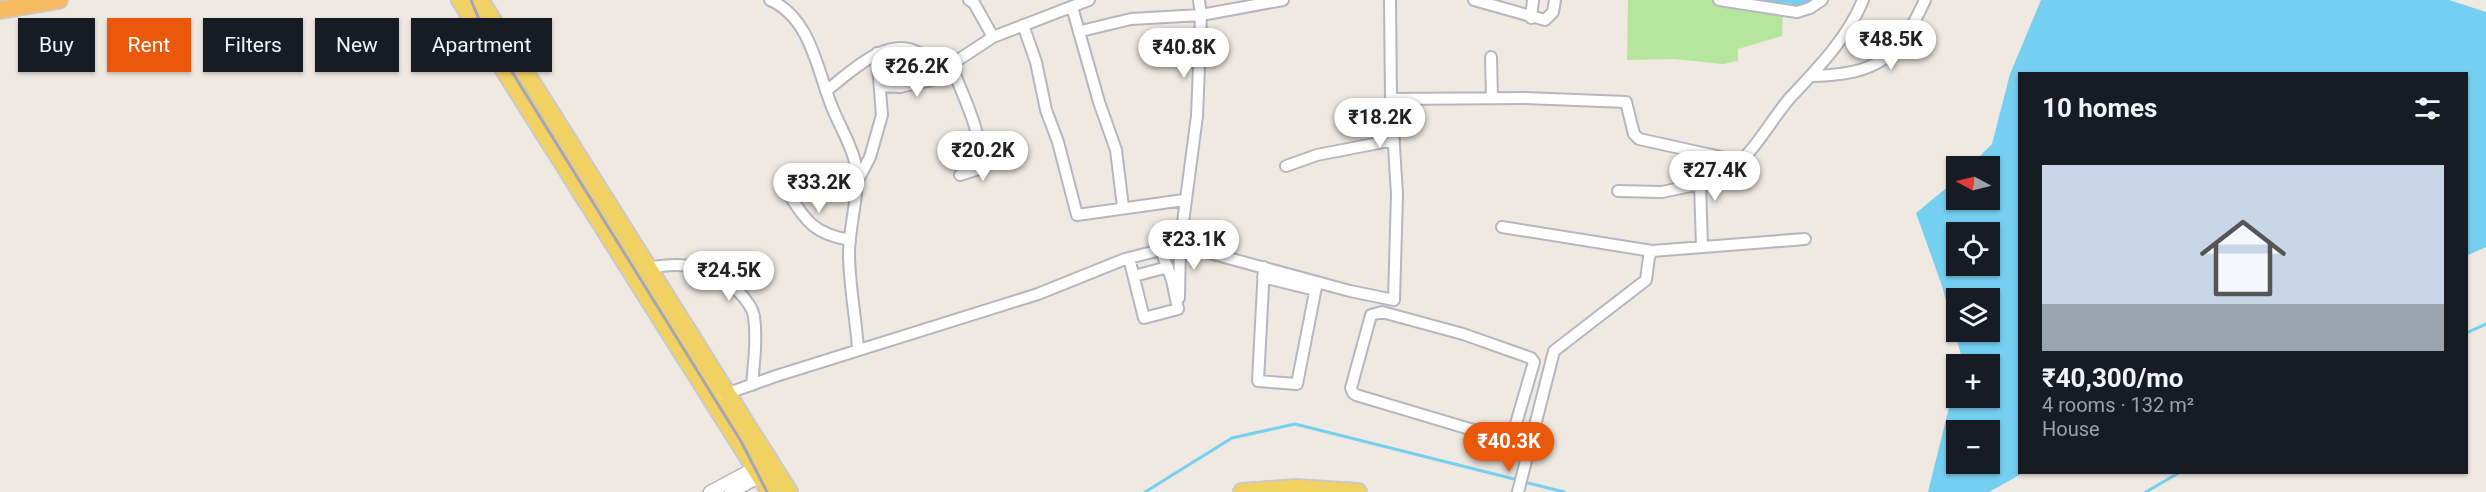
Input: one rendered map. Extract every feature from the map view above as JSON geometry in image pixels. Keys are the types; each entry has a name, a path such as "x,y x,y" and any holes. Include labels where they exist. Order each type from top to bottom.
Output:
{"highway":[{"path":"0,10 22,3 59,0"}],"main road":[{"path":"460,0 720,398 789,492"},
{"path":"480,0 648,268 770,492"},
{"path":"1242,492 1296,488 1358,492"}],"street":[{"path":"770,0 789,11 808,39 826,91 855,161 856,182 850,240 858,349"},
{"path":"969,0 974,3 993,37"},
{"path":"960,175 976,170 980,160 976,133 954,76 955,62 993,37 1089,0"},
{"path":"1179,298 1179,245 1197,116 1201,15 1199,0"},
{"path":"1081,31 1131,19 1201,15 1283,0"},
{"path":"720,398 858,349 1038,294 1129,258 1179,245 1316,286 1394,300 1397,194 1390,99 1390,0"},
{"path":"1474,0 1531,18 1545,20 1553,12 1556,0"},
{"path":"1531,18 1533,0"},
{"path":"1719,0 1797,12 1810,8 1822,0"},
{"path":"1390,99 1492,98 1626,102 1634,134 1639,139 1706,155 1734,160 1744,158 1789,100 1814,76 1858,13 1863,0"},
{"path":"1814,76 1849,75 1867,69 1892,53 1910,29 1925,0"},
{"path":"1072,7 1081,31 1099,102 1116,150 1122,207"},
{"path":"1023,25 1036,62 1046,110 1058,142 1077,215 1184,200"},
{"path":"826,91 877,53 904,47 922,54 939,72 954,76"},
{"path":"856,182 870,157 882,115 877,53"},
{"path":"1491,57 1492,98"},
{"path":"880,86 900,87 954,76"},
{"path":"1286,166 1317,155 1394,140"},
{"path":"1702,247 1700,183 1706,155"},
{"path":"1618,191 1662,192 1700,183"},
{"path":"788,193 809,224 828,237 850,240"},
{"path":"1502,227 1652,251 1805,239"},
{"path":"1129,258 1144,318 1178,309 1168,267 1161,250"},
{"path":"1518,492 1554,351 1646,280 1652,251"},
{"path":"648,268 673,263 705,268 721,276 746,298 754,314 752,386"},
{"path":"1134,276 1168,267"},
{"path":"1264,272 1258,381 1297,384 1316,286"},
{"path":"1511,441 1534,362 1531,358 1462,334 1382,312 1371,315 1351,388 1353,393 1530,447"},
{"path":"710,492 758,472"},
{"path":"731,492 758,472"}],"green space":[{"path":"1628,0 1741,0 1783,7 1782,36 1738,49 1738,61 1723,64 1674,59 1627,60"}],"water":[{"path":"1741,0 1816,0 1790,7"},
{"path":"2041,0 2449,0 2486,12 2486,247 2468,255 2468,72 2018,72 2018,474 2021,474 1989,492 1928,492 1949,408 2000,408 2000,354 1961,354 1957,342 2000,342 2000,288 1946,288 1946,301 1916,213 1946,188 1946,210 2000,210 2000,156 1980,156 1992,144 2010,74"}],"waterway":[{"path":"2468,332 2486,324"},
{"path":"1145,492 1232,438 1295,424 1518,480"},
{"path":"2146,492 2177,474"},
{"path":"1524,482 1564,492"}],"railway":[{"path":"471,0 478,17 742,443 767,492"}]}
